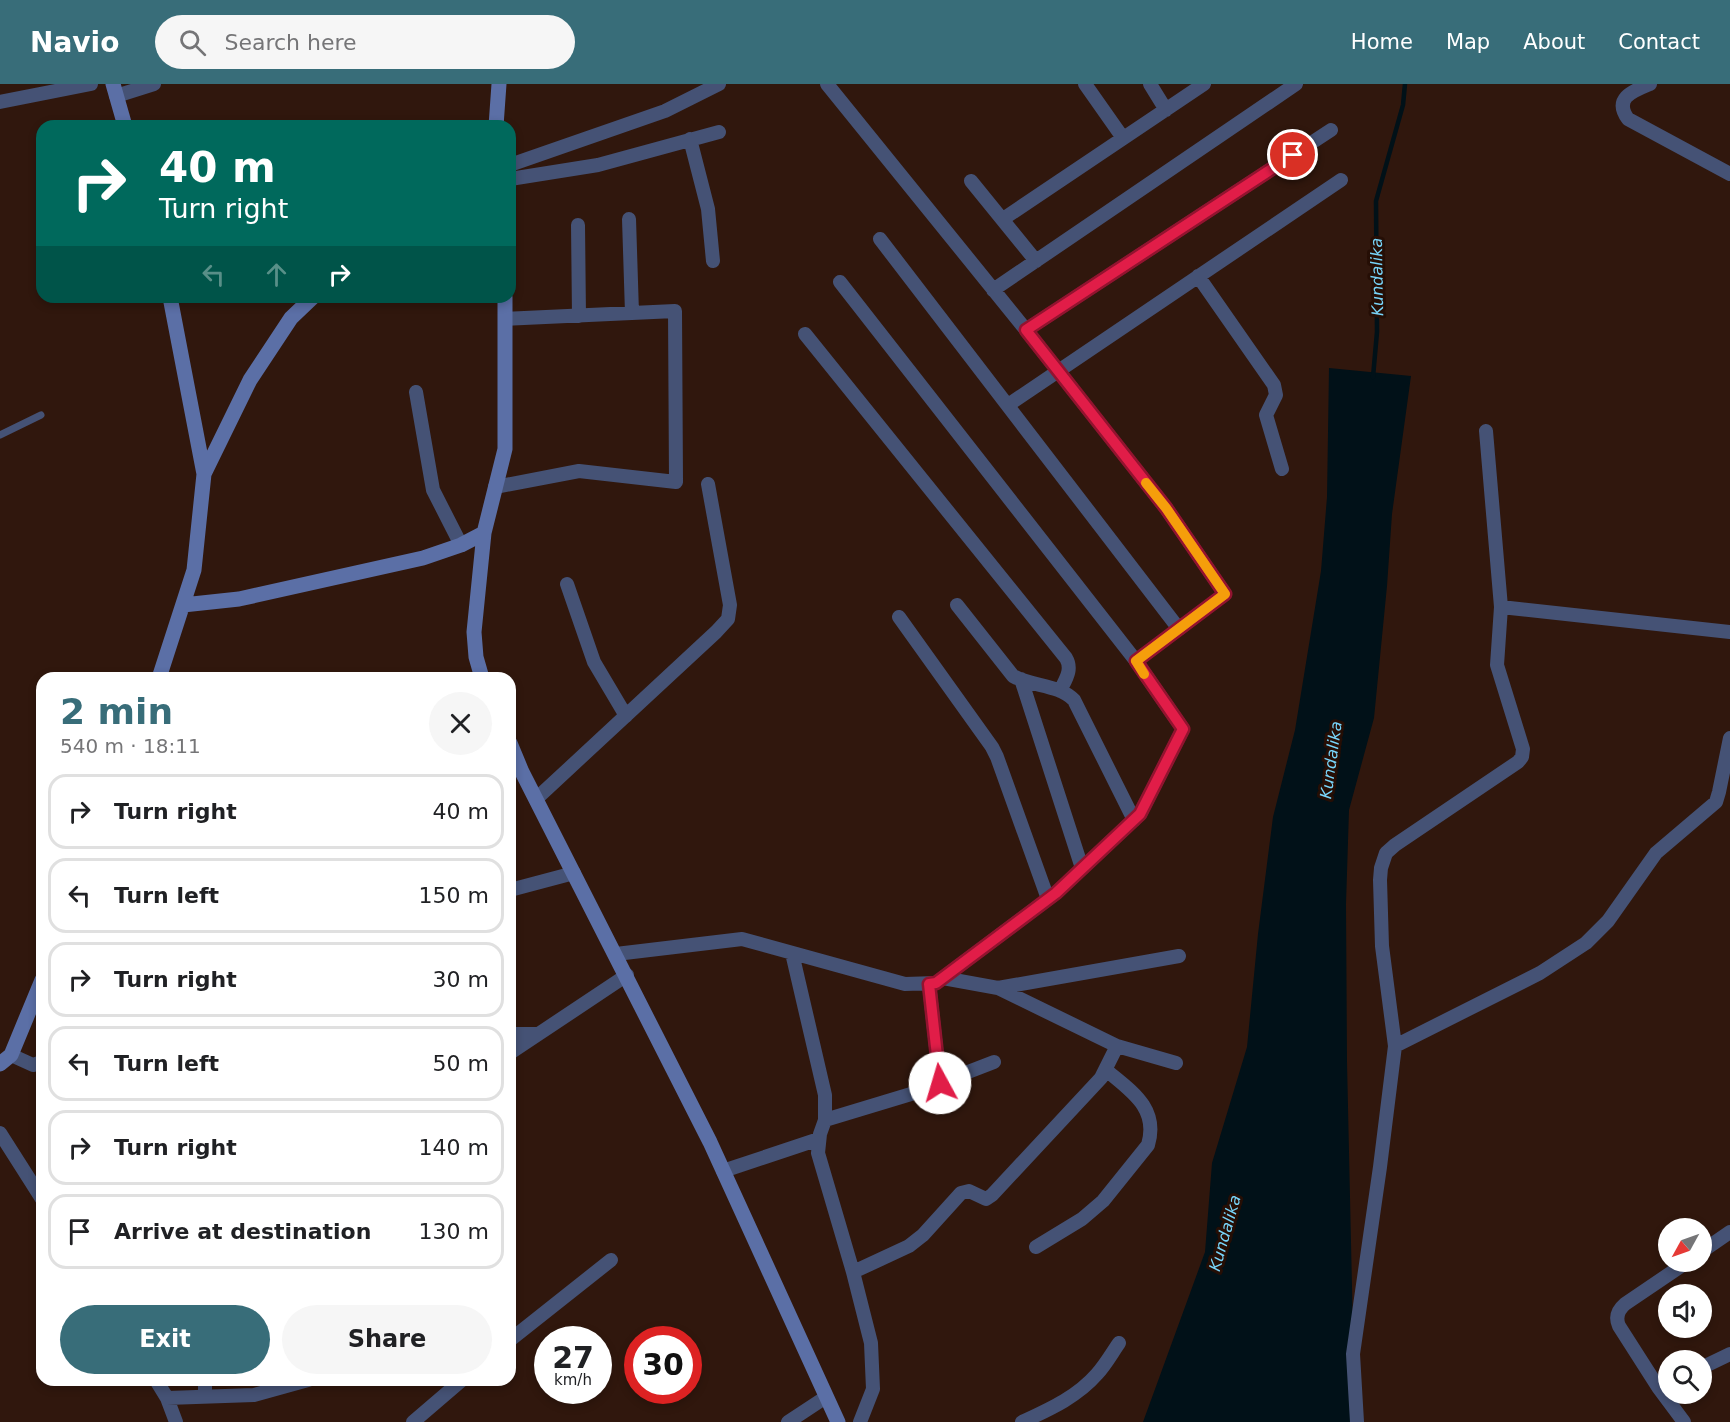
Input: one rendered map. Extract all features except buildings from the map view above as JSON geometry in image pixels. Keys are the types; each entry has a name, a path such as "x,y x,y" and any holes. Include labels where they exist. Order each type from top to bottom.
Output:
{"street":[{"path":"0,102 91,84"},
{"path":"122,120 115,90 154,84"},
{"path":"496,120 499,84"},
{"path":"516,163 666,111 719,84"},
{"path":"827,84 1026,330 1166,508 1225,594 1136,661"},
{"path":"1085,84 1123,138"},
{"path":"1150,84 1166,110"},
{"path":"1003,219 1204,84"},
{"path":"993,290 1296,84"},
{"path":"1650,84 1626,97 1622,104 1623,112 1628,119 1730,174"},
{"path":"1026,330 1331,130"},
{"path":"516,178 598,165 719,132"},
{"path":"690,140 708,209 713,261"},
{"path":"1008,405 1341,180"},
{"path":"971,181 1036,261"},
{"path":"629,219 632,313"},
{"path":"578,225 579,316"},
{"path":"880,239 1179,629"},
{"path":"1198,276 1274,385 1276,395 1266,415 1282,469"},
{"path":"616,954 742,939 905,984 936,983 1048,899 1140,814 1183,729 1136,661 840,282"},
{"path":"161,672 194,570 204,474 171,303"},
{"path":"204,474 250,380 291,318 307,303"},
{"path":"480,672 476,657 474,632 484,533 504,449 505,303"},
{"path":"495,487 579,471 676,482 675,311 505,319"},
{"path":"805,334 1066,658 1070,670 1060,691"},
{"path":"416,392 433,490 460,545"},
{"path":"1357,1422 1353,1354 1395,1046 1382,946 1381,868 1386,854 1395,845 1518,762 1522,757 1523,749 1497,665 1501,607 1486,431"},
{"path":"536,799 728,619 730,606 708,484"},
{"path":"183,605 239,599 423,558 460,545 484,533"},
{"path":"567,584 594,662 626,716"},
{"path":"957,606 1009,671 1021,680 1068,694 1078,706 1134,820"},
{"path":"1501,607 1730,632"},
{"path":"899,617 992,747 1048,899"},
{"path":"1021,680 1082,868"},
{"path":"1395,1046 1540,973 1594,937 1608,921 1656,852 1716,801 1730,738"},
{"path":"516,756 723,1171 838,1422"},
{"path":"516,889 577,879"},
{"path":"792,953 825,1095 825,1120 819,1139 818,1153 871,1343 873,1389 860,1422"},
{"path":"998,988 1179,956"},
{"path":"516,1049 627,975"},
{"path":"943,978 998,988 1117,1046 1176,1063"},
{"path":"929,984 940,1083"},
{"path":"36,993 6,1060 36,1064"},
{"path":"516,1034 539,1034"},
{"path":"853,1272 909,1246 961,1193 969,1191 986,1199 992,1195 1101,1078 1117,1046"},
{"path":"825,1120 911,1094 994,1062"},
{"path":"1036,1247 1082,1219 1103,1201 1148,1145 1151,1128 1146,1109 1136,1095 1106,1070"},
{"path":"0,1133 36,1189"},
{"path":"723,1171 819,1139"},
{"path":"1712,1244 1730,1232"},
{"path":"516,1335 611,1260"},
{"path":"1658,1378 1619,1326 1617,1315 1625,1304 1672,1272"},
{"path":"1022,1422 1058,1405 1073,1395 1098,1374 1119,1343"},
{"path":"1712,1363 1730,1354"},
{"path":"160,1386 176,1422"},
{"path":"205,1386 205,1396"},
{"path":"167,1398 254,1395 286,1386"},
{"path":"413,1422 455,1386"},
{"path":"788,1422 826,1397"},
{"path":"1674,1404 1684,1422"}],"lane":[{"path":"0,435 41,415"}],"water":[{"path":"1329,368 1411,376 1392,514 1374,718 1349,810 1346,904 1347,1062 1355,1422 1143,1422 1205,1252 1212,1163 1247,1047 1273,817 1295,730 1321,571 1327,497"}],"waterway":[{"name":"Kundalika","path":"1373,377 1377,332 1376,201 1403,105 1405,84"}],"slow traffic":[{"path":"1144,674 1136,661 1225,594 1146,483"}],"route":[{"path":"940,1083 929,984 936,983 1056,893 1140,814 1183,729 1136,661 1225,594 1166,508 1026,330 1293,155"}]}
